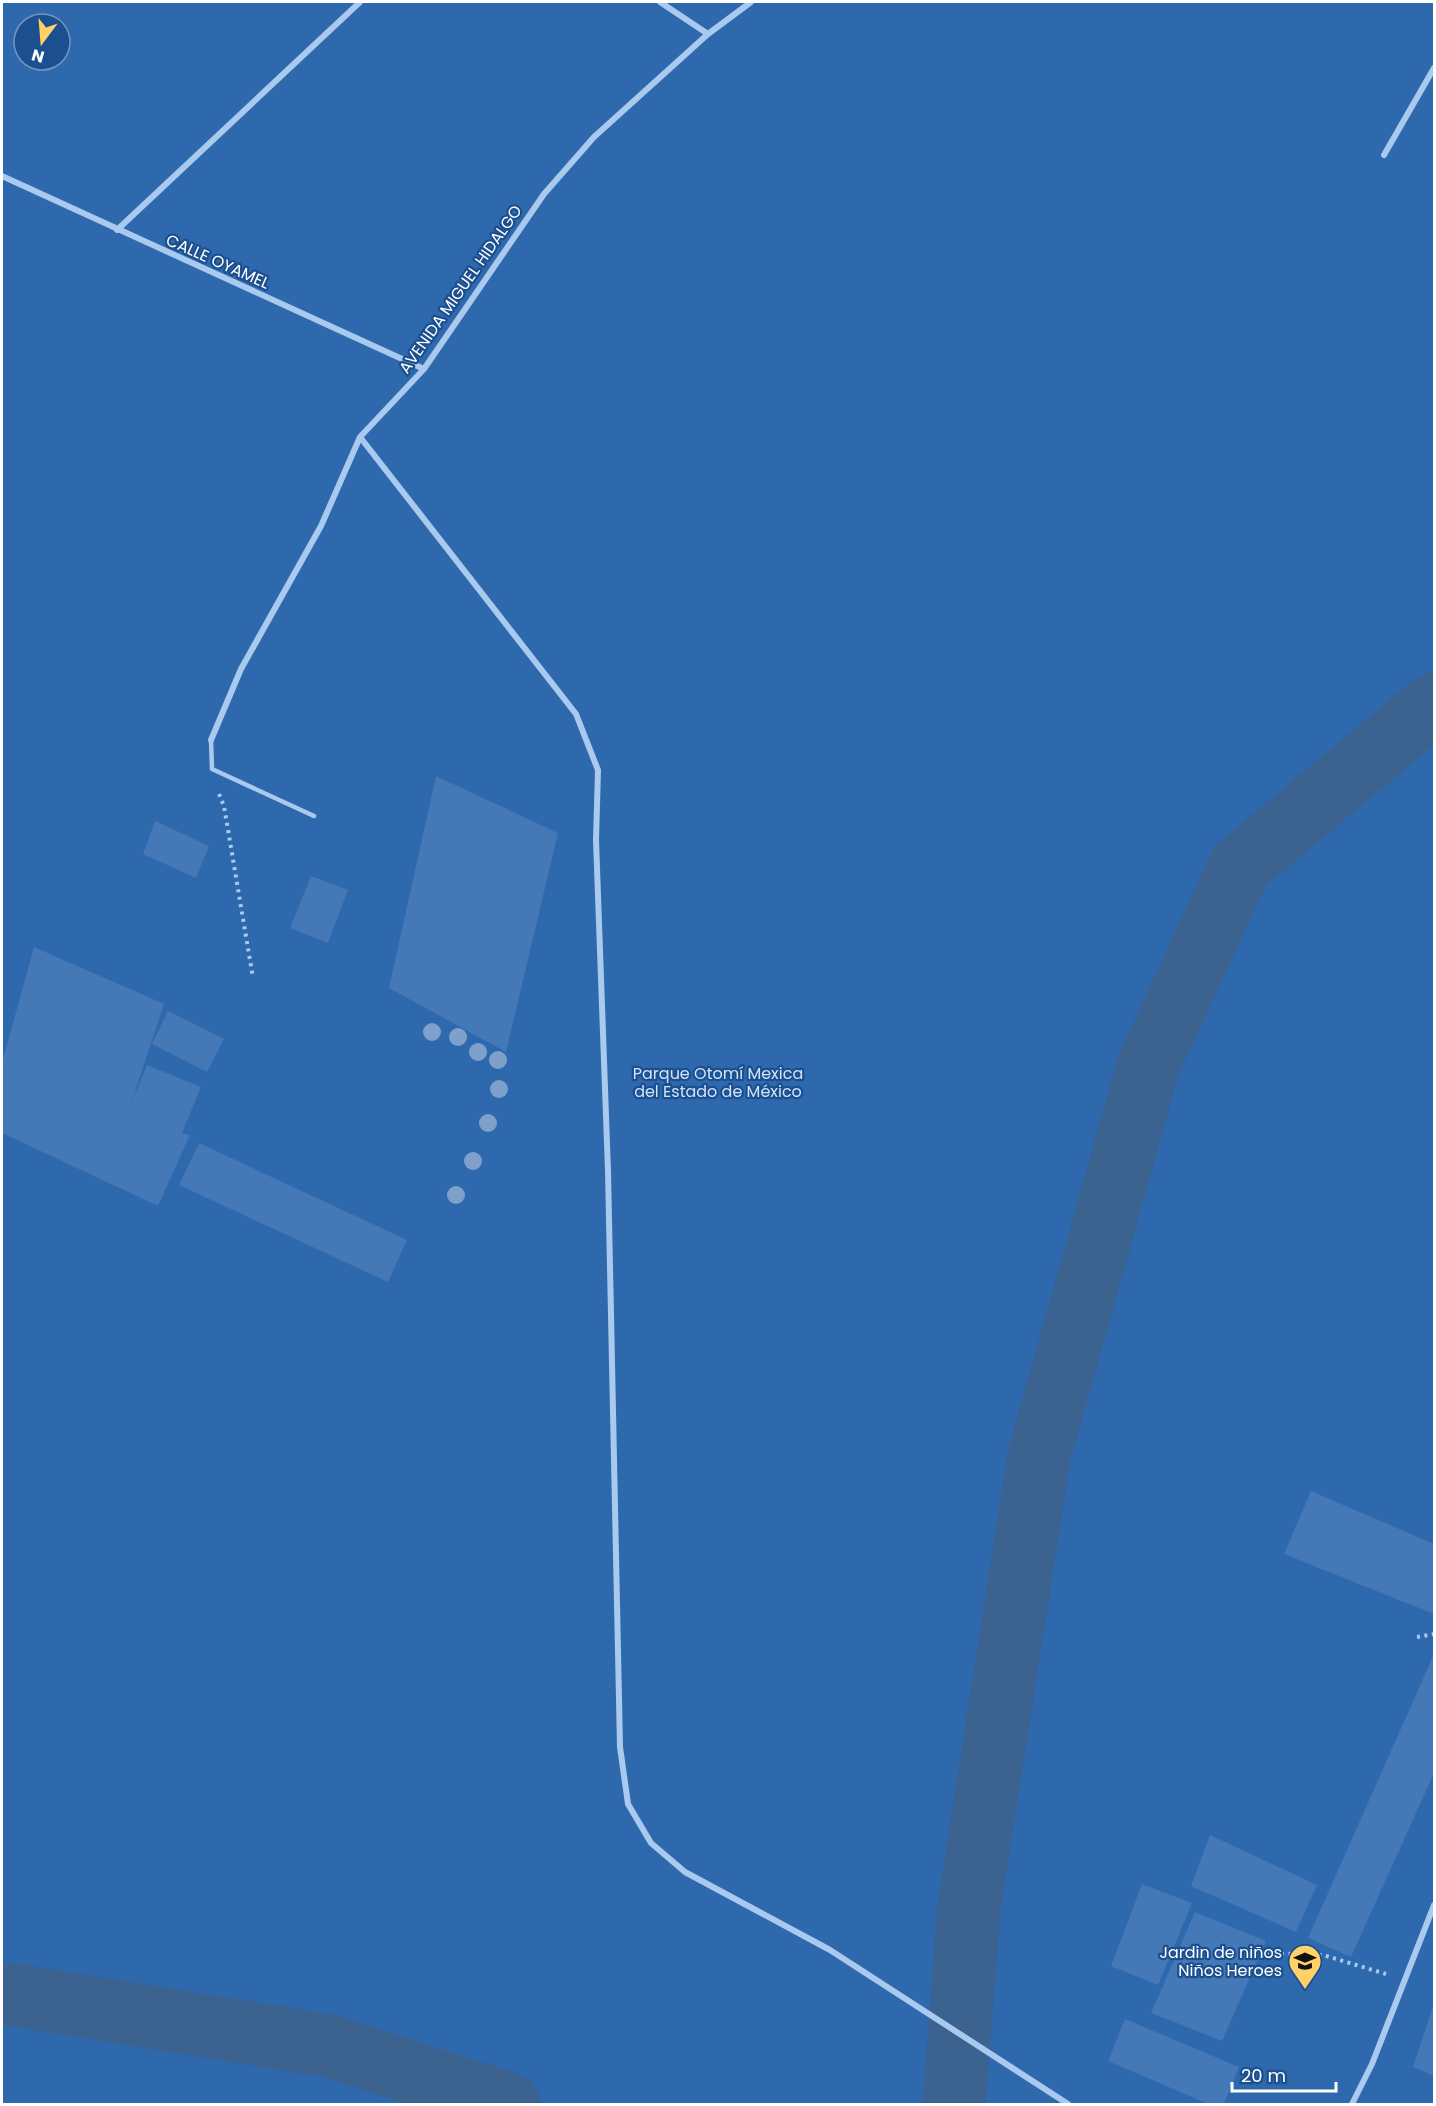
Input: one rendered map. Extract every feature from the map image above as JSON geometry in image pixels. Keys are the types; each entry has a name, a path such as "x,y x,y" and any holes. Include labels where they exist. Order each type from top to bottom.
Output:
{"street":[{"path":"117,230 360,2"},
{"path":"660,2 708,34"},
{"name":"AVENIDA MIGUEL HIDALGO","path":"212,740 241,669 321,526 360,437 424,369 544,194 594,137 708,34 751,2"},
{"path":"1384,155 1434,68"},
{"name":"CALLE OYAMEL","path":"2,176 424,369"},
{"path":"360,437 576,714 598,771 596,840 608,1171 620,1747 628,1804 651,1843 685,1872 830,1950 1068,2104"},
{"path":"1352,2104 1372,2064 1434,1905"}],"lane":[{"path":"212,740 212,769 314,816"}],"path":[{"path":"214,786 224,806 253,978"},
{"path":"1417,1637 1434,1634"},
{"path":"1266,1953 1323,1955 1404,1980"}],"green space":[{"name":"Parque Otomí Mexica del Estado de México","path":"2,2 1434,2 1434,2104 2,2104"}],"building":[{"path":"436,776 558,833 506,1052 389,988"},
{"path":"155,821 209,846 196,878 143,854"},
{"path":"311,876 348,890 328,943 290,928"},
{"path":"34,947 164,1004 131,1104 147,1065 201,1087 182,1133 190,1135 158,1206 2,1133 2,1063"},
{"path":"168,1011 224,1039 207,1072 152,1044"},
{"path":"199,1143 407,1240 388,1282 179,1185"},
{"path":"1311,1491 1434,1544 1434,1614 1284,1554"},
{"path":"1434,1654 1434,1773 1351,1957 1308,1938"},
{"path":"1210,1835 1317,1885 1296,1932 1191,1886"},
{"path":"1142,1884 1192,1903 1158,1985 1111,1966"},
{"path":"1195,1912 1266,1941 1222,2041 1151,2013"},
{"path":"1434,2004 1434,2076 1413,2067"},
{"path":"1125,2019 1239,2067 1224,2104 1208,2104 1108,2061"}],"waterway":[{"path":"954,2104 969,1908 1039,1456 1149,1064 1240,866 1434,704"},
{"path":"2,1993 330,2046 509,2104"}],"place":[{"name":"Jardin de niños Niños Heroes","path":"1305,1990"}]}
